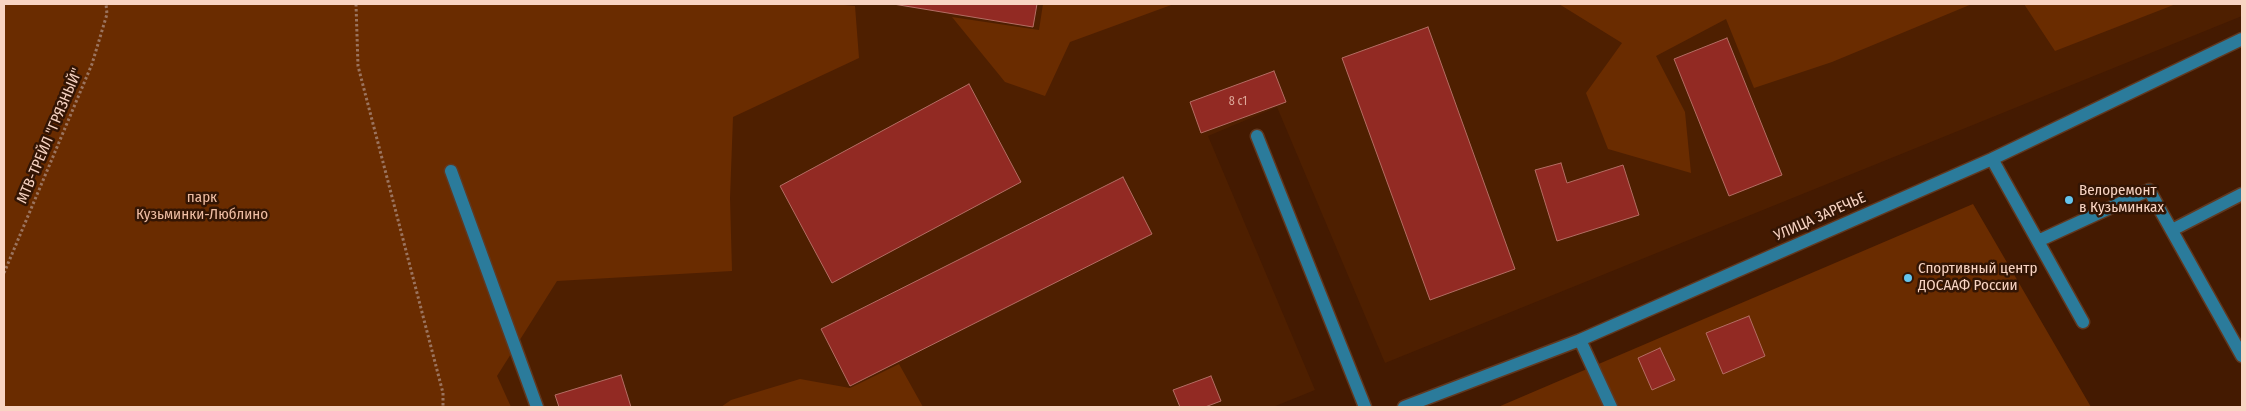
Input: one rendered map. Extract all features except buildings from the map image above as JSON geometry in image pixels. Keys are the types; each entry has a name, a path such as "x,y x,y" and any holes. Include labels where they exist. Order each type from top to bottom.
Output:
{"street":[{"name":"УЛИЦА ЗАРЕЧЬЕ","path":"1404,407 1580,340 1992,159 2242,40"},
{"path":"1257,136 1365,407"},
{"path":"1992,159 2083,322"},
{"path":"451,171 537,407"},
{"path":"2038,241 2149,190 2242,356"},
{"path":"2172,230 2242,194"},
{"path":"1580,340 1611,407"}],"path":[{"name":"MTB-ТРЕЙЛ \"ГРЯЗНЫЙ\"","path":"4,273 92,64 107,14 106,4"},
{"path":"356,4 358,66 443,392 444,407"}],"shaded area":[{"path":"371,4 2242,4 2242,16 1385,363 1277,107 1208,136 1315,390 1273,407 455,407"}],"green space":[{"name":"парк Кузьминки-Люблино","path":"4,4 834,4 855,6 859,58 733,117 730,198 732,271 557,281 497,376 511,407 4,407"},
{"path":"1043,4 1174,4 1070,42 1045,96 1005,82 952,17 1039,30"},
{"path":"1559,4 1972,4 1832,62 1754,88 1726,19 1656,56 1685,112 1691,173 1608,149 1586,93 1622,43"},
{"path":"2024,4 2176,4 2055,51"},
{"name":"Спортивный центр ДОСААФ России","path":"1973,204 2091,407 1498,407"},
{"path":"899,364 923,407 721,407 731,400 800,379 850,388"}],"place":[{"name":"Велоремонт в Кузьминках","path":"2069,200"},
{"name":"Спортивный центр ДОСААФ России","path":"1908,278"}]}
